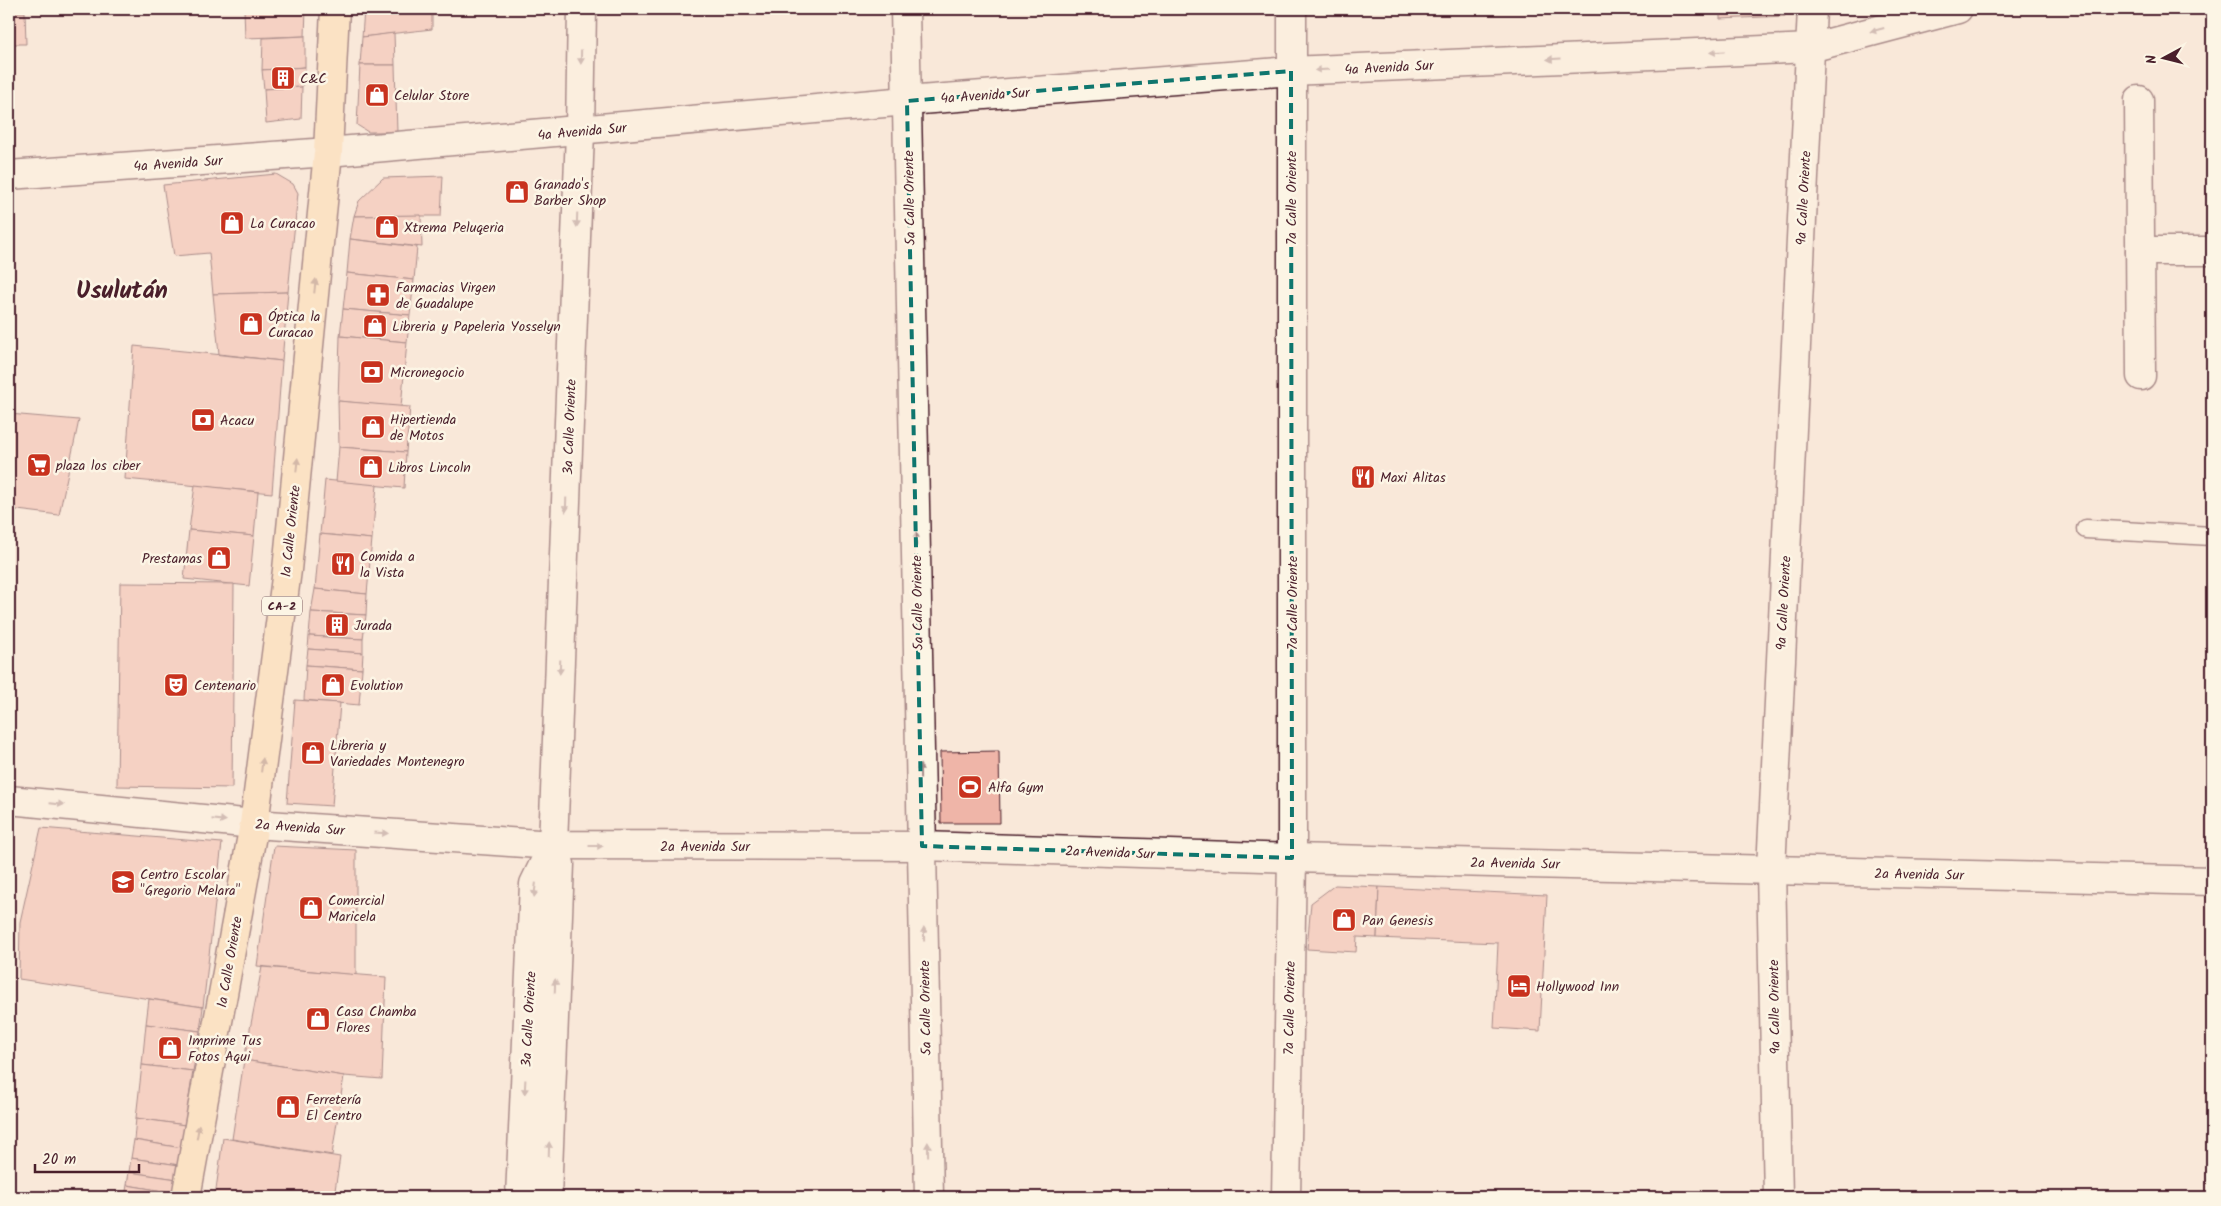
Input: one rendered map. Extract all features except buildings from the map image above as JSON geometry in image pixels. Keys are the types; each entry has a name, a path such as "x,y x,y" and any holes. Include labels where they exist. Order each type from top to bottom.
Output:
{"main road":[{"name":"1a Calle Oriente","path":"186,1197 254,824 287,570 328,152 335,9"}],"street":[{"name":"3a Calle Oriente","path":"547,1197 560,864 553,846 580,132 582,9"},
{"name":"5a Calle Oriente","path":"905,9 929,1197"},
{"name":"7a Calle Oriente","path":"1286,1197 1292,858 1292,9"},
{"name":"9a Calle Oriente","path":"1778,1197 1770,870 1812,9"},
{"name":"4a Avenida Sur","path":"9,175 580,132 907,101 1291,71 1810,48 1958,9"},
{"path":"2140,100 2141,376"},
{"path":"2140,251 2212,251"},
{"name":"2a Avenida Sur","path":"9,800 254,824 553,846 922,846 1292,858 2212,881"},
{"name":"3a Calle Oriente","path":"520,1197 534,884 553,846"}],"lane":[{"path":"2086,529 2212,536"}],"highlighted area":[{"path":"1291,71 1292,858 922,846 907,101"}],"place":[{"name":"C&C","path":"283,78"},
{"name":"Celular Store","path":"377,95"},
{"name":"Granado's Barber Shop","path":"517,192"},
{"name":"La Curacao","path":"232,223"},
{"name":"Xtrema Peluqeria","path":"387,227"},
{"name":"Farmacias Virgen de Guadalupe","path":"378,295"},
{"name":"Óptica la Curacao","path":"251,324"},
{"name":"Libreria y Papeleria Yosselyn","path":"375,326"},
{"name":"Micronegocio","path":"372,372"},
{"name":"Acacu","path":"203,420"},
{"name":"Hipertienda de Motos","path":"373,427"},
{"name":"plaza los ciber","path":"39,465"},
{"name":"Libros Lincoln","path":"371,467"},
{"name":"Maxi Alitas","path":"1363,477"},
{"name":"Prestamas","path":"219,558"},
{"name":"Comida a la Vista","path":"343,564"},
{"name":"Jurada","path":"337,625"},
{"name":"Centenario","path":"176,685"},
{"name":"Evolution","path":"333,685"},
{"name":"Libreria y Variedades Montenegro","path":"313,753"},
{"name":"Alfa Gym","path":"970,787"},
{"name":"Centro Escolar \"Gregorio Melara\"","path":"123,882"},
{"name":"Comercial Maricela","path":"311,908"},
{"name":"Pan Genesis","path":"1344,920"},
{"name":"Hollywood Inn","path":"1519,986"},
{"name":"Casa Chamba Flores","path":"318,1019"},
{"name":"Imprime Tus Fotos Aqui","path":"170,1048"},
{"name":"Ferretería El Centro","path":"288,1107"}],"district":[{"name":"Usulután","path":"122,290"}]}
